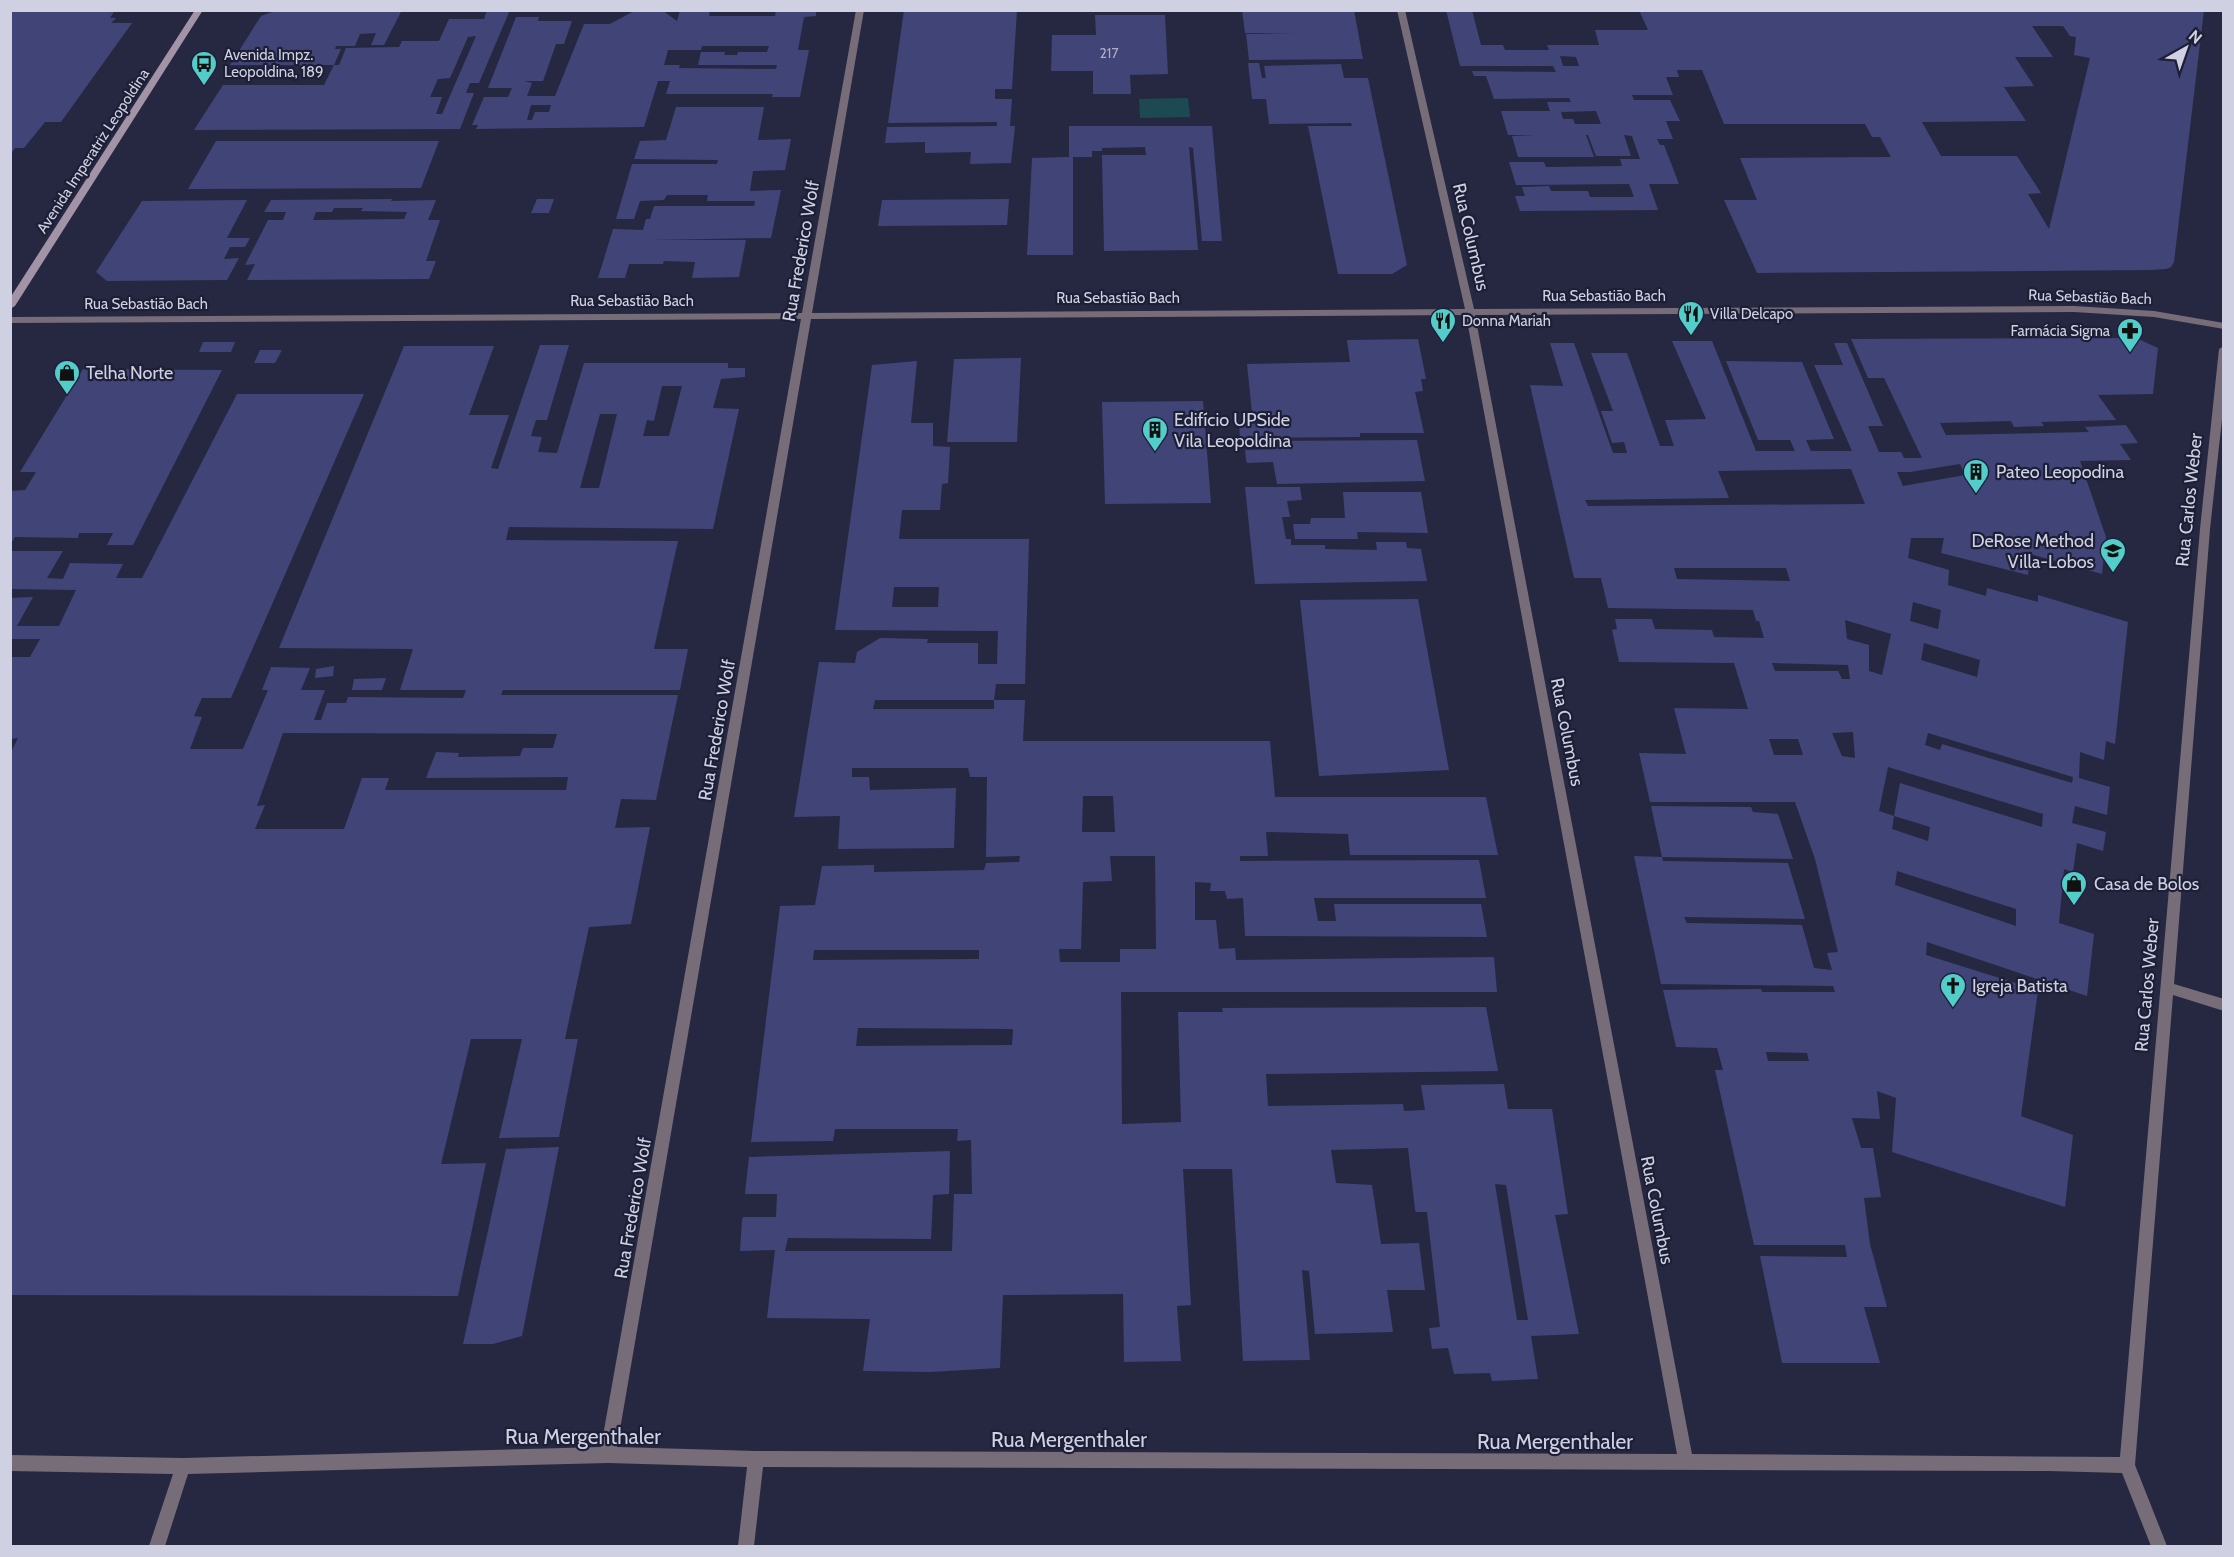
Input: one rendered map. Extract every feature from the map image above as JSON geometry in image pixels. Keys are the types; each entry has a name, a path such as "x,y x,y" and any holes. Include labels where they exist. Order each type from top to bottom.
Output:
{"main road":[{"name":"Avenida Imperatriz Leopoldina","path":"10,306 199,10"}],"street":[{"name":"Rua Frederico Wolf","path":"608,1455 860,10"},
{"name":"Rua Columbus","path":"1401,10 1470,311 1686,1462"},
{"name":"Rua Sebastião Bach","path":"10,320 2074,309 2154,314 2223,326"},
{"name":"Rua Carlos Weber","path":"2159,1546 2127,1465 2205,529 2223,349"},
{"path":"2166,987 2223,1005"},
{"name":"Rua Mergenthaler","path":"10,1463 183,1466 608,1455 756,1459 2127,1465"},
{"path":"746,1546 756,1459"},
{"path":"157,1546 183,1466"}],"shaded area":[{"path":"1188,98 1190,117 1140,118 1139,99"}],"building":[{"path":"10,10 115,10 110,18 116,18 111,23 132,23 61,122 45,122 24,148 15,148 10,155"},
{"path":"402,10 384,45 371,45 376,33 360,34 355,46 336,46 335,49 341,49 334,65 230,65 261,16 275,11"},
{"path":"487,10 510,10 479,83 470,83 466,93 474,93 460,129 194,130 223,85 324,85 334,65 339,65 346,48 399,47 402,41 439,41 449,19 484,19","holes":["476,36 442,114 436,114 442,97 430,97 438,79 450,78 468,37"]},
{"path":"636,10 662,10 677,21 680,10 710,10 709,16 775,16 776,10 816,10 816,16 804,17 798,50 809,50 800,97 772,97 773,94 666,94 670,81 658,81 644,127 476,129 478,125 472,125 484,97 508,97 512,88 488,88 516,17 539,17 538,21 572,21 564,44 556,44 543,81 524,81 532,83 527,96 555,96 584,24 610,24","holes":["702,46 769,46 767,52 738,52 737,55 724,55 725,52 701,52 698,65 777,65 776,69 679,68 680,65 664,65 668,50 701,50","531,105 551,105 549,112 535,112 532,120 527,120"]},
{"path":"904,10 1017,10 1012,89 995,89 995,99 1012,99 1010,126 1015,126 1011,163 970,164 971,152 925,153 925,142 885,143 887,127 997,126 997,122 888,123"},
{"path":"1242,10 1354,10 1363,59 1249,60 1246,34 1295,33 1245,33"},
{"path":"1446,10 1472,10 1481,45 1503,45 1505,50 1549,50 1547,45 1599,45 1595,30 1648,30 1639,10 2204,10 2174,262 2166,269 1757,273 1724,200 1757,200 1740,158 1891,157 1880,137 1872,137 1865,124 1724,124 1702,70 1677,70 1679,77 1666,77 1673,95 1632,95 1634,100 1670,100 1680,121 1666,121 1673,139 1657,139 1660,145 1664,145 1679,184 1649,184 1658,210 1520,211 1515,196 1525,196 1522,187 1549,186 1551,191 1588,191 1590,197 1634,197 1629,184 1516,185 1509,162 1544,162 1546,167 1622,166 1620,159 1640,159 1632,136 1624,135 1631,156 1596,156 1588,135 1586,135 1594,157 1518,157 1512,136 1536,135 1508,135 1501,111 1550,111 1547,102 1571,102 1569,98 1494,99 1486,76 1474,76 1472,71 1556,72 1553,66 1460,66","holes":["2032,26 2063,26 2070,36 2076,37 2074,55 2090,58 2049,229 2028,194 2041,193 2017,156 1941,156 1922,122 2026,121 2004,87 2034,86 2015,57 2053,57","1560,56 1576,57 1579,66 1563,66","1596,111 1601,124 1575,124 1573,119 1563,119 1561,112"]},
{"path":"1095,15 1165,15 1168,74 1130,75 1131,94 1093,94 1093,71 1051,71 1052,35 1096,35"},
{"path":"1248,63 1259,63 1262,78 1266,78 1264,66 1341,64 1344,78 1368,78 1407,265 1392,274 1338,274 1308,126 1352,126 1351,123 1269,124 1266,99 1252,99"},
{"path":"676,107 764,107 758,140 791,139 785,170 753,171 750,191 781,190 771,238 650,240 746,240 739,277 692,278 695,262 664,261 663,264 629,264 625,278 598,278 613,229 643,230 646,219 650,219 654,206 754,206 755,201 707,201 708,195 667,195 664,200 640,201 634,219 616,219 632,164 717,164 718,160 634,159 640,141 666,140"},
{"path":"1069,126 1212,126 1222,241 1202,241 1193,148 1189,147 1198,250 1104,251 1102,155 1146,155 1145,147 1102,148 1102,151 1092,151 1092,157 1073,157 1073,255 1027,255 1032,158 1069,157"},
{"path":"216,141 439,141 421,188 188,189"},
{"path":"537,199 554,199 549,213 531,213"},
{"path":"1009,199 1007,225 878,226 882,200"},
{"path":"247,200 227,238 250,238 245,247 230,247 224,259 239,258 227,280 107,281 96,272 142,201"},
{"path":"271,200 436,200 428,220 440,220 426,261 436,261 429,279 247,280 255,264 245,265 268,220 283,220 286,212 264,212","holes":["334,208 363,208 361,211 407,212 404,219 313,220 316,212 332,212"]},
{"path":"2136,338 2158,348 2153,394 2098,395 2116,420 2041,422 2044,426 2014,427 2011,421 1940,423 1946,435 2089,432 2085,427 2126,425 2138,443 2120,444 2131,460 2080,461 2106,537 2102,574 2030,554 2028,575 1941,553 1944,538 1911,538 1908,558 1949,570 1948,585 1986,596 1987,588 2038,602 2038,595 2128,622 2115,744 2106,741 2104,760 2080,752 2079,778 2110,787 2107,815 2075,806 2072,823 2106,832 2103,851 2077,843 2073,872 2064,869 2059,923 2094,934 2087,996 1927,942 1926,955 2038,990 2021,1116 2073,1135 2065,1207 1892,1152 1896,1098 1877,1091 1880,1119 1852,1118 1861,1148 1873,1148 1881,1197 1864,1198 1870,1244 1887,1307 1864,1307 1880,1363 1782,1363 1760,1256 1847,1257 1845,1245 1754,1245 1715,1070 1723,1070 1717,1048 1676,1047 1663,990 1761,989 1762,992 1835,992 1833,986 1661,984 1634,856 1662,857 1663,861 1788,863 1805,919 1684,917 1687,923 1802,925 1814,968 1832,970 1827,953 1838,952 1815,859 1795,802 1650,802 1639,753 1686,754 1674,708 1748,709 1734,663 1619,662 1612,630 1617,629 1615,619 1652,619 1655,629 1712,630 1714,637 1764,638 1753,610 1608,608 1601,578 1574,578 1530,385 1563,386 1550,343 1574,343 1613,453 1627,453 1624,442 1612,443 1601,411 1613,411 1591,353 1627,353 1660,446 1674,446 1665,420 1706,419 1672,341 1712,341 1756,451 1795,451 1790,440 1758,440 1726,361 1802,362 1834,439 1806,440 1811,451 1852,451 1814,365 1843,365 1834,343 1847,343 1883,426 1868,426 1879,452 1901,452 1904,458 1922,458 1884,378 1868,378 1851,339","holes":["1960,464 1965,475 1903,486 1897,472","1851,469 1865,504 1588,506 1585,500 1729,498 1718,471","1674,568 1786,568 1790,581 1677,579","1913,602 1941,610 1938,629 1910,621","1845,620 1891,634 1882,675 1869,671 1869,645 1847,639","1924,643 1980,660 1977,677 1921,660","1772,663 1848,665 1850,679 1842,679 1838,671 1775,671","1853,732 1855,758 1842,756 1832,733","1928,733 2073,777 2072,783 1942,744 1940,750 1925,745","1769,739 1798,739 1803,755 1774,755","1888,767 2043,814 2042,827 1900,783 1894,816 1879,811","1894,816 1930,827 1928,841 1892,829","1897,871 2016,909 2016,926 1895,885","1766,1052 1807,1053 1809,1061 1768,1061"]},
{"path":"1418,339 1426,379 1421,379 1423,391 1415,392 1424,433 1360,433 1360,437 1240,438 1239,423 1253,422 1247,364 1350,362 1347,340"},
{"path":"203,342 235,342 231,352 199,352"},
{"path":"540,345 569,345 547,420 536,420 531,436 542,437 538,452 557,453 584,363 728,363 728,368 745,368 745,377 721,379 713,408 739,409 713,529 509,527 506,540 678,541 654,649 688,649 680,690 503,690 501,695 678,695 656,800 621,799 615,828 650,827 631,924 589,927 565,1039 578,1039 559,1137 499,1138 522,1039 471,1039 441,1164 486,1163 458,1296 10,1295 10,754 18,738 10,739 10,657 30,657 40,639 10,639 10,598 33,597 17,626 59,626 76,590 10,589 10,551 63,551 47,578 63,579 70,563 123,564 116,578 142,578 237,394 364,394 231,698 202,698 194,716 202,717 190,749 243,749 268,690 262,690 271,667 310,668 301,690 325,690 314,720 321,720 327,703 346,703 348,697 463,698 466,690 400,690 413,649 279,648 404,346 494,346 469,415 509,415 491,468 498,469","holes":["662,386 682,386 669,436 643,436 647,420 654,421","600,414 617,414 599,488 580,488","283,733 557,734 553,748 523,748 520,756 458,757 459,753 436,752 426,778 568,777 566,790 385,790 389,778 362,778 344,829 255,829 265,805 257,806"]},
{"path":"260,350 282,350 275,363 254,363"},
{"path":"1021,358 1017,442 947,442 954,359"},
{"path":"917,361 911,423 933,423 933,446 950,447 948,483 942,484 940,510 902,510 899,539 1029,539 1025,684 996,684 994,700 1025,700 1023,741 1270,741 1275,797 1486,797 1498,855 1350,855 1348,834 1266,832 1268,856 1240,856 1240,861 1479,860 1486,898 1314,898 1318,921 1336,921 1334,904 1481,904 1487,937 1245,936 1243,898 1227,899 1225,891 1210,891 1211,883 1195,882 1195,920 1216,920 1219,949 1235,948 1236,960 1494,957 1497,992 1121,992 1122,1124 1181,1122 1178,1012 1223,1012 1222,1008 1486,1007 1498,1071 1266,1074 1268,1106 1403,1104 1404,1111 1425,1110 1421,1085 1504,1084 1508,1109 1552,1109 1568,1214 1555,1215 1579,1334 1531,1336 1538,1379 1492,1381 1490,1373 1454,1374 1448,1348 1432,1349 1429,1328 1440,1327 1427,1212 1416,1212 1415,1210 1408,1148 1331,1150 1336,1183 1372,1185 1381,1244 1419,1243 1425,1290 1387,1290 1393,1332 1315,1334 1309,1271 1302,1270 1310,1360 1243,1361 1232,1169 1183,1169 1191,1305 1177,1306 1181,1361 1124,1362 1123,1294 1003,1295 1000,1368 930,1372 863,1371 870,1319 767,1318 775,1250 740,1251 742,1220 743,1217 776,1217 777,1194 745,1194 749,1157 950,1151 949,1194 933,1195 931,1239 788,1238 785,1251 952,1251 954,1194 972,1194 971,1140 957,1141 958,1129 835,1129 833,1141 751,1142 780,906 815,905 822,866 874,865 874,872 984,870 986,863 1019,862 1020,856 986,857 987,777 970,777 968,768 852,768 852,777 869,777 870,790 956,788 954,848 838,849 840,816 794,817 819,662 855,663 857,652 880,638 928,639 927,643 978,643 978,664 997,664 998,631 835,630 872,365","holes":["894,587 939,587 938,607 892,607","875,700 994,700 994,709 873,709","1083,796 1113,796 1115,832 1082,832","1110,856 1155,856 1156,949 1120,949 1120,962 1060,962 1059,949 1081,949 1083,882 1112,881","814,950 979,950 979,959 813,960","858,1028 1013,1029 1012,1045 856,1046","1495,1184 1506,1185 1528,1320 1517,1320"]},
{"path":"83,369 222,370 133,545 107,545 113,533 79,533 78,538 15,537 10,545 10,491 25,490 36,472 20,472"},
{"name":"Edifício UPSide Vila Leopoldina","path":"1203,401 1211,503 1105,504 1102,402"},
{"path":"1417,440 1425,481 1277,484 1273,462 1247,463 1245,450 1274,449 1273,441"},
{"path":"1245,487 1300,487 1302,500 1287,501 1290,517 1282,517 1286,539 1291,539 1291,545 1325,545 1325,549 1377,550 1376,542 1406,542 1407,548 1421,549 1427,581 1255,584"},
{"path":"1343,492 1421,492 1428,533 1357,532 1358,539 1295,539 1293,524 1310,524 1311,518 1345,518"},
{"path":"1418,599 1449,770 1319,776 1300,600"},
{"path":"334,666 333,676 315,678 316,669"},
{"path":"386,678 382,690 352,690 354,679"},
{"path":"1651,806 1751,807 1753,812 1778,814 1793,859 1662,857"},
{"path":"559,1147 522,1336 493,1344 463,1344 506,1149"}],"place":[{"name":"Avenida Impz. Leopoldina, 189","path":"204,87"},
{"name":"Villa Delcapo","path":"1691,337"},
{"name":"Donna Mariah","path":"1443,344"},
{"name":"Farmácia Sigma","path":"2130,354"},
{"name":"Telha Norte","path":"67,396"},
{"name":"Edifício UPSide Vila Leopoldina","path":"1155,453"},
{"name":"Pateo Leopodina","path":"1976,495"},
{"name":"DeRose Method Villa-Lobos","path":"2113,574"},
{"name":"Casa de Bolos","path":"2074,907"},
{"name":"Igreja Batista","path":"1953,1009"}]}
